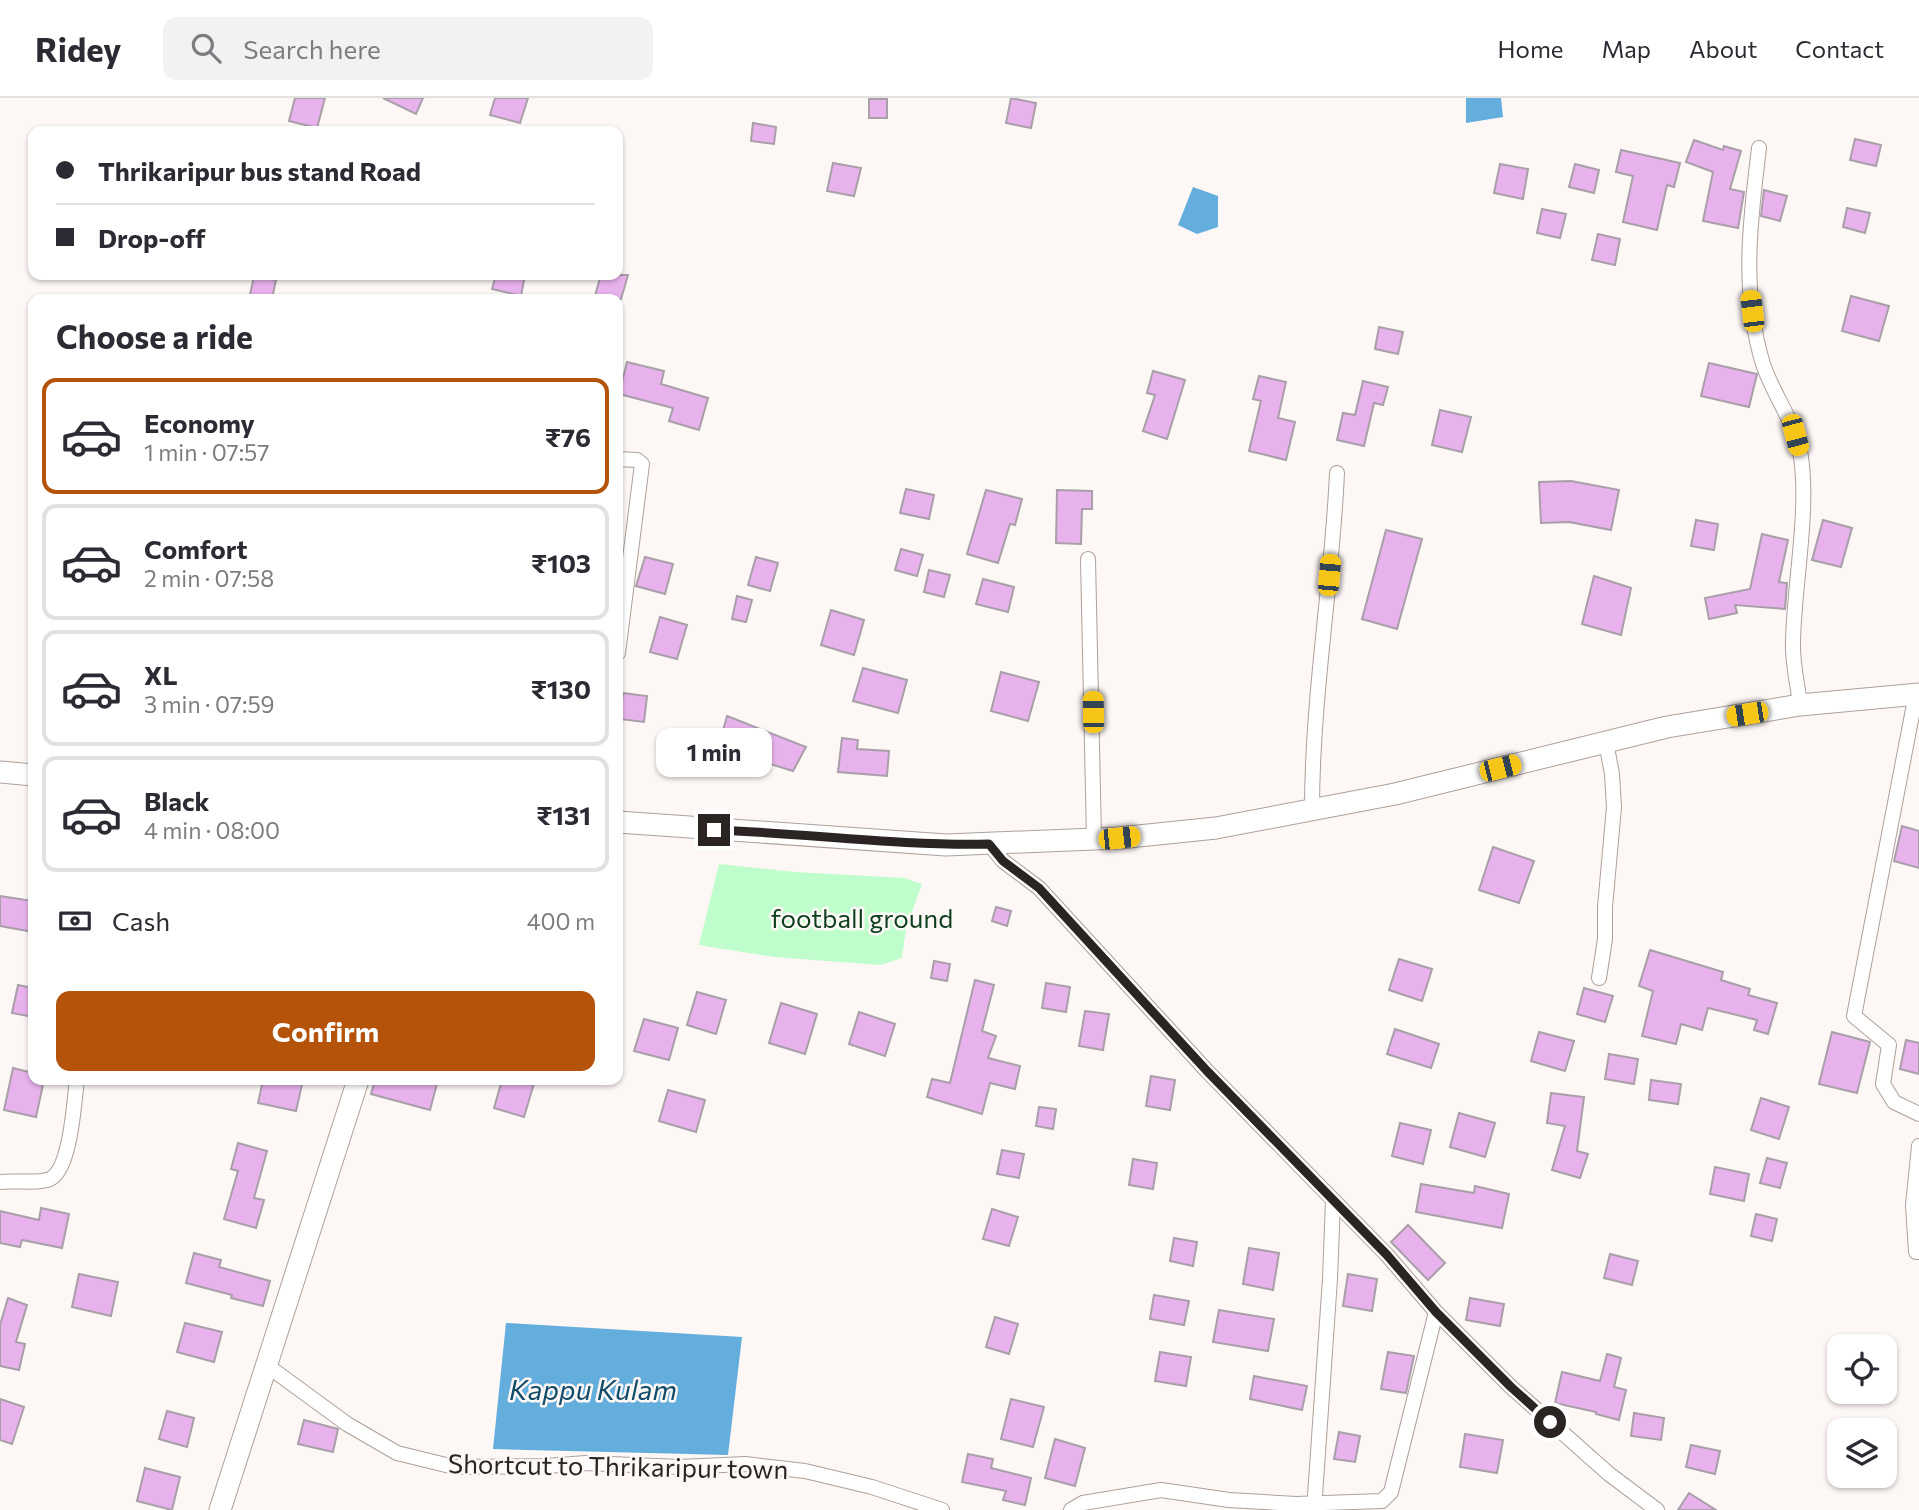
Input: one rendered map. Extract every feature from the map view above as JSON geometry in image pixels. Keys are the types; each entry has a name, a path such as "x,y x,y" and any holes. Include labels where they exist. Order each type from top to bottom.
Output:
{"main road":[{"path":"623,822 946,845 1094,839 1216,828 1395,794 1667,727 1800,705 1918,694"},
{"path":"0,772 28,775"},
{"path":"220,1510 356,1085"}],"street":[{"path":"1759,148 1750,223 1749,287 1755,334 1764,367 1795,435 1801,456 1802,489 1793,645 1800,705"},
{"path":"623,459 637,460 642,464 623,614"},
{"path":"1312,810 1312,758 1337,473"},
{"path":"1088,559 1094,839"},
{"path":"1918,694 1854,1016 1889,1045 1883,1084 1894,1102 1919,1114"},
{"path":"1599,978 1605,939 1605,907 1614,807 1606,742"},
{"path":"989,844 1003,861 1039,888 1207,1071 1387,1255 1436,1312 1511,1387 1609,1474 1657,1510"},
{"path":"0,1182 49,1179 59,1170 68,1148 76,1085"},
{"path":"1919,1146 1913,1205 1916,1252 1919,1252"},
{"path":"1314,1507 1333,1200"},
{"path":"1071,1510 1083,1503 1161,1490 1229,1500 1314,1507 1382,1501 1391,1492 1436,1312"},
{"name":"Shortcut to Thrikaripur town","path":"265,1364 347,1423 397,1453 454,1467 586,1463 680,1468 745,1464 805,1471 942,1510"}],"green space":[{"name":"football ground","path":"719,864 795,872 905,878 922,884 906,929 902,958 880,965 774,957 699,945"}],"water":[{"path":"1466,98 1501,98 1503,117 1466,123"},
{"path":"1193,187 1218,196 1218,227 1197,234 1178,225"},
{"name":"Kappu Kulam","path":"506,1323 742,1337 728,1455 493,1449"}],"building":[{"path":"295,98 325,98 318,126 289,121"},
{"path":"383,98 423,98 416,114"},
{"path":"495,98 528,98 520,123 490,115"},
{"path":"1011,98 1036,103 1031,128 1006,123"},
{"path":"869,99 887,99 887,118 869,118"},
{"path":"753,123 776,127 774,144 751,141"},
{"path":"1855,139 1881,145 1876,166 1850,160"},
{"path":"1694,140 1723,150 1724,146 1741,151 1730,189 1744,192 1738,228 1703,221 1713,172 1686,162"},
{"path":"1621,150 1680,163 1674,187 1667,185 1657,230 1623,222 1633,176 1616,172"},
{"path":"833,163 861,168 854,196 827,191"},
{"path":"1500,164 1528,169 1523,199 1494,193"},
{"path":"1575,164 1599,170 1594,193 1569,187"},
{"path":"1764,190 1787,196 1780,221 1761,216"},
{"path":"1847,208 1870,213 1865,233 1843,227"},
{"path":"1542,209 1566,214 1560,238 1537,233"},
{"path":"1598,234 1620,239 1615,265 1592,260"},
{"path":"623,275 628,275 622,294 595,294 600,280 623,280"},
{"path":"253,280 276,280 273,294 250,294"},
{"path":"495,280 524,280 521,294 492,289"},
{"path":"1851,296 1889,306 1879,341 1842,331"},
{"path":"1379,327 1403,332 1398,354 1375,349"},
{"path":"627,362 664,371 661,384 708,398 699,430 669,421 673,408 623,395"},
{"path":"1709,363 1757,374 1749,407 1701,396"},
{"path":"1153,371 1185,380 1167,439 1143,431 1155,395 1147,393"},
{"path":"1259,376 1286,382 1278,418 1295,422 1286,460 1249,451 1261,401 1253,399"},
{"path":"1363,381 1388,387 1383,405 1374,403 1364,446 1337,440 1343,413 1355,415"},
{"path":"1440,410 1471,417 1462,452 1432,445"},
{"path":"1571,481 1619,490 1611,530 1569,522 1541,523 1539,482"},
{"path":"906,489 934,495 929,519 900,513"},
{"path":"986,490 1022,499 1015,525 1010,524 998,563 967,554"},
{"path":"1057,490 1092,491 1092,509 1082,509 1081,544 1056,543"},
{"path":"1696,520 1718,524 1714,550 1691,546"},
{"path":"1823,520 1852,528 1841,567 1812,560"},
{"path":"1386,530 1422,539 1397,629 1362,619"},
{"path":"1762,534 1788,540 1779,582 1787,583 1785,609 1735,605 1737,613 1709,619 1705,598 1750,589"},
{"path":"901,549 923,555 917,576 895,570"},
{"path":"645,557 673,564 665,594 636,586"},
{"path":"756,557 778,563 770,591 748,585"},
{"path":"929,570 950,575 944,597 924,592"},
{"path":"1594,576 1631,588 1621,635 1582,624"},
{"path":"983,579 1014,587 1008,612 976,604"},
{"path":"737,596 752,600 746,622 732,619"},
{"path":"831,610 864,620 854,655 821,645"},
{"path":"660,617 687,625 677,659 650,652"},
{"path":"863,668 907,680 898,713 853,701"},
{"path":"1001,672 1039,682 1028,721 991,711"},
{"path":"623,693 647,696 644,722 623,719"},
{"path":"727,716 806,747 793,771 718,748"},
{"path":"675,733 701,738 696,762 670,756"},
{"path":"842,738 858,740 857,749 889,751 887,776 838,772"},
{"path":"1902,826 1919,831 1919,868 1894,861"},
{"path":"1493,847 1534,861 1519,903 1479,890"},
{"path":"0,896 28,900 28,931 0,926"},
{"path":"996,907 1011,911 1007,926 992,921"},
{"path":"1650,950 1723,972 1721,980 1750,989 1748,995 1777,1003 1768,1034 1754,1030 1757,1020 1708,1008 1702,1030 1681,1024 1676,1044 1642,1036 1653,991 1639,986"},
{"path":"1399,959 1432,969 1422,1001 1389,990"},
{"path":"934,961 950,964 947,981 931,978"},
{"path":"975,980 994,985 982,1031 996,1036 988,1058 1020,1066 1015,1089 990,1083 982,1114 927,1097 932,1079 950,1083"},
{"path":"1046,983 1070,987 1066,1012 1042,1008"},
{"path":"18,985 28,987 28,1016 12,1013"},
{"path":"1584,988 1613,996 1605,1022 1577,1014"},
{"path":"697,992 726,1000 716,1034 687,1025"},
{"path":"781,1003 817,1014 805,1054 769,1043"},
{"path":"1085,1011 1109,1014 1103,1050 1079,1046"},
{"path":"859,1012 895,1024 885,1056 849,1044"},
{"path":"644,1019 678,1028 669,1060 634,1051"},
{"path":"1395,1029 1439,1044 1431,1068 1387,1054"},
{"path":"1539,1032 1574,1041 1565,1071 1531,1061"},
{"path":"1832,1032 1870,1042 1857,1093 1819,1084"},
{"path":"1906,1040 1919,1043 1919,1074 1900,1069"},
{"path":"1609,1054 1638,1059 1634,1084 1605,1079"},
{"path":"13,1068 28,1072 28,1085 43,1085 36,1117 4,1110"},
{"path":"1151,1076 1175,1080 1170,1110 1146,1106"},
{"path":"1651,1080 1681,1084 1678,1104 1649,1100"},
{"path":"262,1085 302,1085 296,1111 258,1103"},
{"path":"374,1085 437,1085 430,1110 371,1094"},
{"path":"501,1085 534,1085 524,1117 494,1108"},
{"path":"668,1090 705,1100 696,1132 659,1121"},
{"path":"1551,1093 1584,1097 1577,1151 1588,1154 1580,1178 1552,1170 1565,1126 1547,1123"},
{"path":"1761,1098 1789,1107 1779,1139 1751,1130"},
{"path":"1039,1107 1056,1109 1053,1129 1036,1126"},
{"path":"1459,1113 1495,1123 1485,1157 1450,1147"},
{"path":"1400,1123 1431,1130 1423,1164 1392,1156"},
{"path":"238,1143 267,1151 254,1198 264,1200 256,1228 224,1219 238,1171 231,1169"},
{"path":"1002,1150 1024,1154 1019,1178 997,1174"},
{"path":"1767,1158 1787,1163 1780,1188 1760,1183"},
{"path":"1133,1159 1157,1163 1153,1189 1129,1185"},
{"path":"1715,1167 1749,1174 1744,1201 1710,1194"},
{"path":"1421,1184 1474,1193 1475,1186 1509,1194 1502,1228 1416,1212"},
{"path":"41,1208 69,1214 62,1248 22,1240 20,1247 0,1243 0,1211 39,1220"},
{"path":"992,1209 1018,1217 1009,1246 983,1239"},
{"path":"1756,1214 1777,1219 1772,1241 1751,1236"},
{"path":"1408,1225 1445,1263 1428,1280 1391,1242"},
{"path":"1174,1238 1197,1242 1193,1266 1170,1261"},
{"path":"1249,1248 1279,1253 1273,1290 1243,1284"},
{"path":"194,1253 221,1260 219,1267 270,1281 263,1306 186,1283"},
{"path":"1610,1254 1638,1261 1632,1285 1604,1278"},
{"path":"79,1274 118,1282 111,1316 72,1307"},
{"path":"1348,1274 1377,1279 1372,1311 1343,1306"},
{"path":"1154,1295 1189,1301 1184,1325 1150,1319"},
{"path":"8,1298 27,1305 16,1342 25,1344 19,1370 0,1366 0,1325"},
{"path":"1470,1298 1504,1304 1500,1326 1466,1320"},
{"path":"1219,1310 1274,1319 1268,1351 1213,1342"},
{"path":"995,1317 1018,1324 1009,1354 986,1347"},
{"path":"185,1323 222,1332 214,1362 177,1352"},
{"path":"1160,1352 1191,1357 1186,1386 1155,1381"},
{"path":"1388,1352 1414,1356 1406,1393 1381,1389"},
{"path":"1607,1354 1621,1358 1614,1387 1626,1390 1619,1420 1555,1403 1562,1372 1600,1381"},
{"path":"1254,1376 1307,1386 1302,1410 1250,1399"},
{"path":"0,1399 24,1407 12,1444 0,1440"},
{"path":"1011,1399 1044,1407 1033,1447 1001,1439"},
{"path":"167,1411 194,1418 187,1447 159,1439"},
{"path":"1634,1413 1664,1418 1661,1440 1631,1436"},
{"path":"304,1420 338,1429 333,1452 298,1444"},
{"path":"1339,1432 1360,1436 1355,1462 1334,1459"},
{"path":"1465,1434 1503,1440 1497,1473 1460,1467"},
{"path":"1055,1439 1085,1448 1075,1486 1045,1478"},
{"path":"1691,1445 1720,1451 1715,1474 1686,1467"},
{"path":"968,1454 993,1459 991,1468 1031,1478 1025,1505 1003,1500 1006,1491 962,1482"},
{"path":"145,1468 180,1477 172,1510 137,1501"},
{"path":"1689,1493 1716,1510 1678,1510"}],"route":[{"path":"714,830 788,832 946,845 989,844 1003,861 1039,888 1207,1071 1387,1255 1436,1312 1550,1422"}]}
